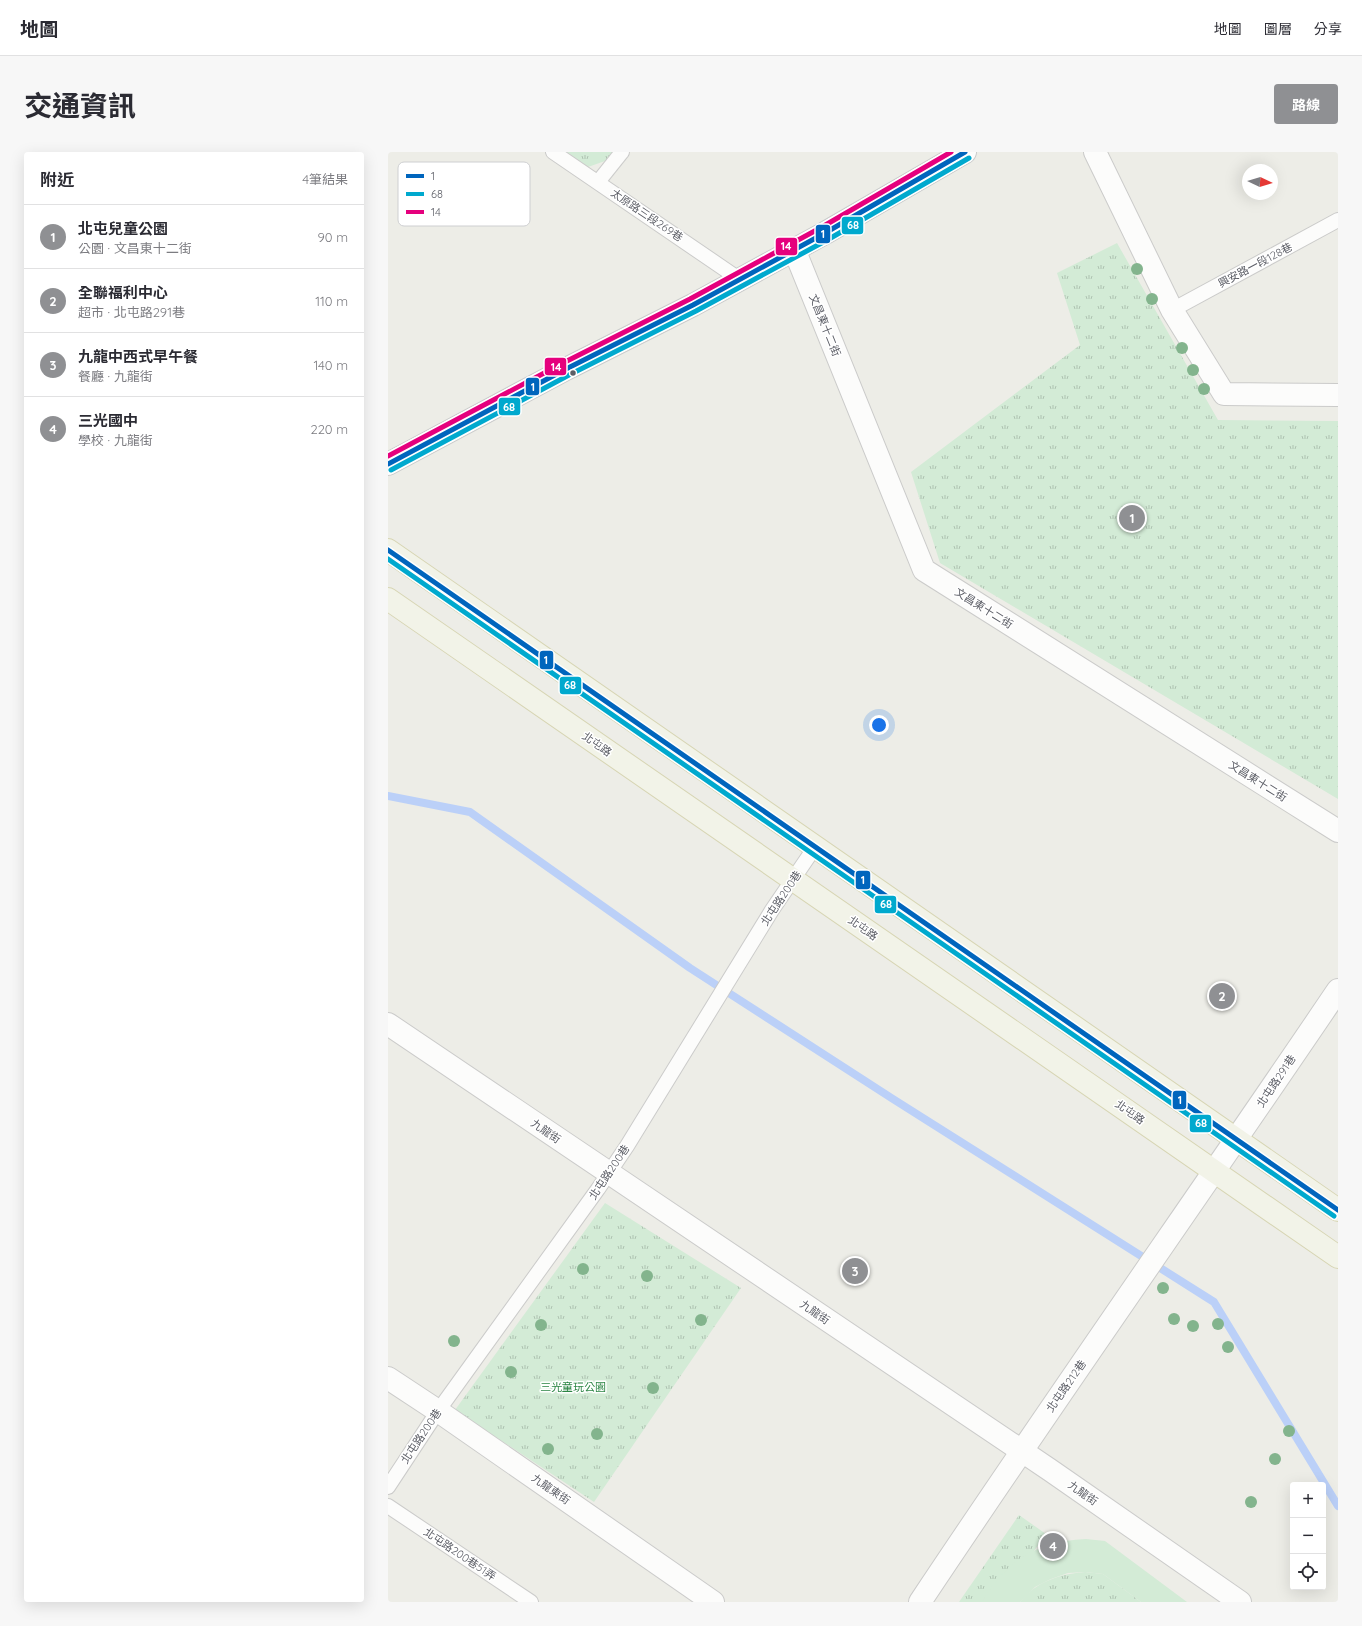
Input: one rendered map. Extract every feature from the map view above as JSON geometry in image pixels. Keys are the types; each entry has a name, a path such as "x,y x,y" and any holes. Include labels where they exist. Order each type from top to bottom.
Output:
{"main road":[{"path":"388,550 1338,1210"},
{"name":"北屯路","path":"388,599 1338,1257"}],"street":[{"path":"388,464 566,369 693,304 824,233 965,152"},
{"path":"1095,152 1172,310 1224,394 1338,395"},
{"name":"文昌東十二街","path":"794,249 924,570 1338,831"},
{"name":"北屯路291巷","path":"1214,1171 1338,990"},
{"name":"九龍街","path":"388,1024 1021,1451 1240,1602"},
{"name":"北屯路212巷","path":"920,1602 1021,1451 1214,1171"},
{"name":"九龍東街","path":"388,1378 438,1411 713,1602"}],"lane":[{"name":"太原路三段269巷","path":"553,152 739,279"},
{"path":"598,182 622,152"},
{"name":"興安路一段128巷","path":"1172,310 1338,220"},
{"name":"北屯路200巷","path":"388,1487 438,1411 598,1189 627,1146 772,910 815,847"},
{"name":"北屯路200巷51弄","path":"388,1506 531,1602"}],"green space":[{"path":"567,152 613,152 605,161 588,167"},
{"path":"1117,243 1218,420 1338,421 1338,799 940,563 911,472 1080,345 1057,273"},
{"name":"三光童玩公園","path":"605,1203 741,1288 594,1502 455,1410"},
{"path":"1019,1515 1046,1534 998,1602 959,1602"},
{"path":"1086,1539 1105,1541 1187,1602 1141,1602 1103,1574 1085,1572 1068,1573 1051,1579 1035,1587 1020,1602 982,1602 991,1587 1002,1575 1013,1564 1025,1556 1038,1549 1053,1544"},
{"path":"1085,1572 1103,1574 1141,1602 1020,1602 1026,1595 1041,1584 1058,1577"}],"waterway":[{"path":"388,796 470,812 690,968 893,1099 1214,1302 1338,1506"}],"transit line":[{"name":"14","path":"388,456 563,363 690,299 822,227 951,152"},
{"name":"1","path":"388,464 566,369 693,305 825,233 965,152"},
{"name":"68","path":"391,470 569,375 696,311 829,239 969,158"},
{"name":"1","path":"388,550 1338,1210"},
{"name":"68","path":"388,559 1334,1216"}],"place":[{"name":"北屯兒童公園","path":"1132,518"},
{"name":"全聯福利中心","path":"1222,996"},
{"name":"九龍中西式早午餐","path":"855,1271"},
{"name":"三光國中","path":"1053,1546"}]}
